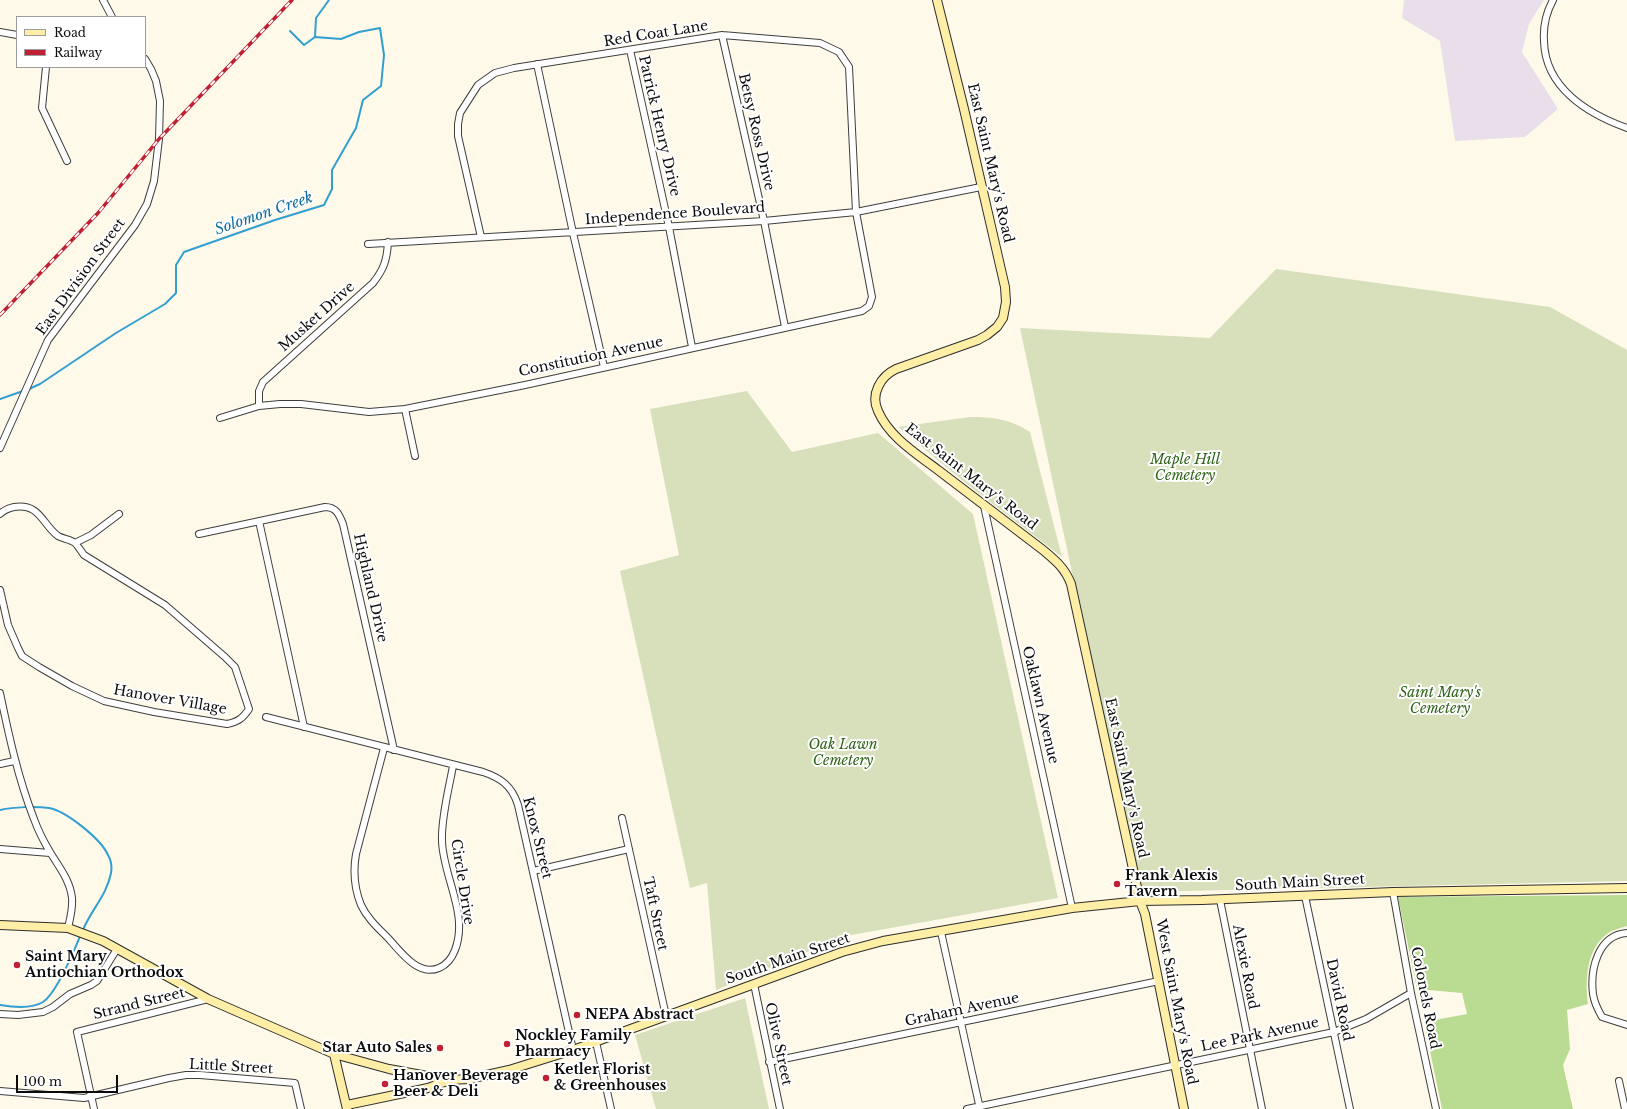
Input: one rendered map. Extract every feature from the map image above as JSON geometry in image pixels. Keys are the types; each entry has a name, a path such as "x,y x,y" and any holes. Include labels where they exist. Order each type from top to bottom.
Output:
{"main road":[{"name":"East Saint Mary's Road","path":"937,0 1005,287 1006,302 1003,318 992,331 978,340 896,369 887,374 879,384 874,396 877,410 886,426 908,447 1056,561 1068,576 1071,584 1140,902"},
{"name":"South Main Street","path":"0,925 68,928 87,934 208,999 334,1054 389,1070 449,1080 469,1079 509,1070 573,1050 842,952 883,941 1072,908 1140,902 1393,892 1627,888"},
{"name":"West Saint Mary's Road","path":"1140,902 1145,914 1184,1109"},
{"path":"334,1054 347,1107 428,1088 449,1080"}],"street":[{"path":"103,0 111,16"},
{"path":"1554,0 1547,15 1544,41 1546,57 1556,81 1572,98 1589,111 1601,118 1627,128"},
{"path":"0,32 16,35"},
{"name":"Red Coat Lane","path":"481,238 458,136 458,124 460,113 478,85 486,78 495,73 537,64 722,35 820,43 839,52 849,67 856,212"},
{"name":"Betsy Ross Drive","path":"722,35 764,221 785,327"},
{"name":"Patrick Henry Drive","path":"630,50 669,227 692,347"},
{"name":"East Division Street","path":"0,448 48,340 135,225 147,204 154,180 159,139 160,100 158,87 146,61"},
{"path":"537,64 604,367"},
{"path":"46,68 42,108 67,161"},
{"name":"Independence Boulevard","path":"368,244 764,221 856,212 981,187"},
{"name":"Constitution Avenue","path":"220,418 259,406 301,404 369,412 405,409 862,311 869,306 872,298 856,212"},
{"name":"Musket Drive","path":"259,406 259,391 263,382 373,283 382,271 387,256 388,242"},
{"path":"405,409 415,456"},
{"name":"Hanover Village","path":"0,514 10,508 20,506 28,507 44,519 58,537 74,543 84,555 165,605 235,667 249,710 242,719 234,723 227,724 154,712 104,701 72,686 39,668 22,656 12,635 2,607 0,590"},
{"name":"Oaklawn Avenue","path":"984,506 1072,908"},
{"name":"Highland Drive","path":"199,534 325,507 332,507 340,515 394,750"},
{"path":"74,543 91,536 119,514"},
{"path":"259,521 304,726"},
{"path":"0,693 14,761 28,798 34,820 50,853 59,864 66,879 72,899 72,909 68,928"},
{"name":"Knox Street","path":"266,717 495,776 511,789 518,805 573,1050"},
{"name":"Circle Drive","path":"384,748 356,854 356,888 362,906 368,917 413,964 422,969 435,970 444,966 455,951 458,936 459,922 442,840 453,766"},
{"path":"0,764 14,761"},
{"name":"Taft Street","path":"622,818 666,1016"},
{"path":"0,849 50,853"},
{"path":"533,871 629,849"},
{"name":"Colonels Road","path":"1393,892 1410,993 1436,1109"},
{"name":"David Road","path":"1305,896 1350,1109"},
{"name":"Alexie Road","path":"1220,900 1262,1109"},
{"path":"941,932 980,1108"},
{"path":"1627,932 1613,936 1599,951 1594,974 1593,994 1602,1017 1627,1025"},
{"path":"0,1014 18,1015 43,1012 53,1007 70,994 92,985 97,980 117,949"},
{"name":"Graham Avenue","path":"769,1062 1159,981"},
{"name":"Olive Street","path":"754,984 780,1109"},
{"name":"Lee Park Avenue","path":"967,1109 980,1108 1334,1032 1366,1019 1410,993"},
{"name":"Strand Street","path":"92,1096 77,1032 208,999"},
{"path":"596,1042 611,1109"},
{"name":"Little Street","path":"92,1096 174,1077 200,1075 295,1082 301,1109"},
{"path":"1619,1081 1625,1109"},
{"path":"0,1091 84,1098 92,1096 94,1109"}],"shaded area":[{"path":"1404,0 1544,0 1529,24 1522,52 1558,109 1525,137 1455,141 1440,41 1402,18"}],"green space":[{"name":"Saint Mary's Cemetery","path":"1276,269 1550,307 1627,350 1627,881 1140,892 1020,328 1210,338"},
{"name":"Oak Lawn Cemetery","path":"747,391 792,452 878,433 973,514 1058,898 846,936 716,990 707,883 690,888 620,571 679,555 650,409"},
{"path":"970,417 1001,420 1015,424 1030,432 1062,557 963,481 898,427"},
{"path":"1627,895 1627,926 1607,934 1595,948 1591,957 1587,976 1588,1004 1567,1010 1570,1049 1563,1065 1573,1109 1442,1109 1424,1022 1467,1014 1462,993 1417,989 1398,897"},
{"path":"745,998 769,1109 656,1109 635,1035"}],"waterway":[{"name":"Solomon Creek","path":"315,37 316,18 329,0"},
{"name":"Solomon Creek","path":"29,389 40,384 116,333 165,304 176,293 176,265 184,252 275,220 324,205 332,189 332,170 356,128 363,100 381,86 384,55 380,28 359,32 341,39 315,37"},
{"path":"290,31 304,45 315,37"},
{"name":"Solomon Creek","path":"0,399 23,391"},
{"name":"Solomon Creek","path":"0,810 31,807 56,810 73,820 91,834 104,849 111,864 109,881 83,930"},
{"name":"Solomon Creek","path":"0,1005 28,1007 43,1002 54,990 70,961 81,934"}],"railway":[{"path":"0,315 98,213 159,139 292,0"}],"place":[{"name":"Frank Alexis Tavern","path":"1117,884"},
{"name":"Saint Mary Antiochian Orthodox","path":"17,965"},
{"name":"NEPA Abstract","path":"577,1015"},
{"name":"Nockley Family Pharmacy","path":"507,1044"},
{"name":"Star Auto Sales","path":"440,1048"},
{"name":"Ketler Florist & Greenhouses","path":"546,1078"},
{"name":"Hanover Beverage Beer & Deli","path":"385,1084"}],"park label":[{"name":"Maple Hill Cemetery","path":"1185,468"}]}
